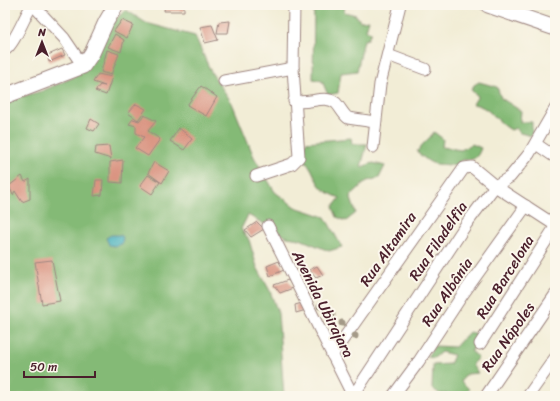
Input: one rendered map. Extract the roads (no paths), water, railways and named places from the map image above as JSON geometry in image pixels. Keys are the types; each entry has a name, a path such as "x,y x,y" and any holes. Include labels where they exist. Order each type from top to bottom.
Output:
{"street":[{"path":"5,50 12,44 32,5 64,38 83,66"},
{"path":"5,96 83,66 92,53 106,22 116,5"},
{"path":"256,176 297,161 300,152 294,101 294,5"},
{"path":"373,148 380,84 400,5"},
{"path":"488,5 508,8 555,28"},
{"path":"388,55 425,69"},
{"path":"224,81 293,68"},
{"path":"294,101 306,103 317,100 329,100 337,104 348,118 375,122"},
{"name":"Rua Filadelfia","path":"353,396 467,223 495,186 510,177 536,144 555,109"},
{"path":"536,144 555,157"},
{"name":"Rua Altamira","path":"332,355 457,176 466,166 472,167 495,186"},
{"path":"495,186 555,226"},
{"name":"Rua Albânia","path":"394,396 463,294 526,206"},
{"name":"Avenida Ubirajara","path":"268,226 353,396"},
{"name":"Rua Barcelona","path":"480,344 555,226"},
{"name":"Rua Nápoles","path":"486,396 555,295"},
{"path":"528,396 555,358"}],"water":[{"path":"111,235 121,235 123,237 122,244 115,246 109,245 106,238"}]}
